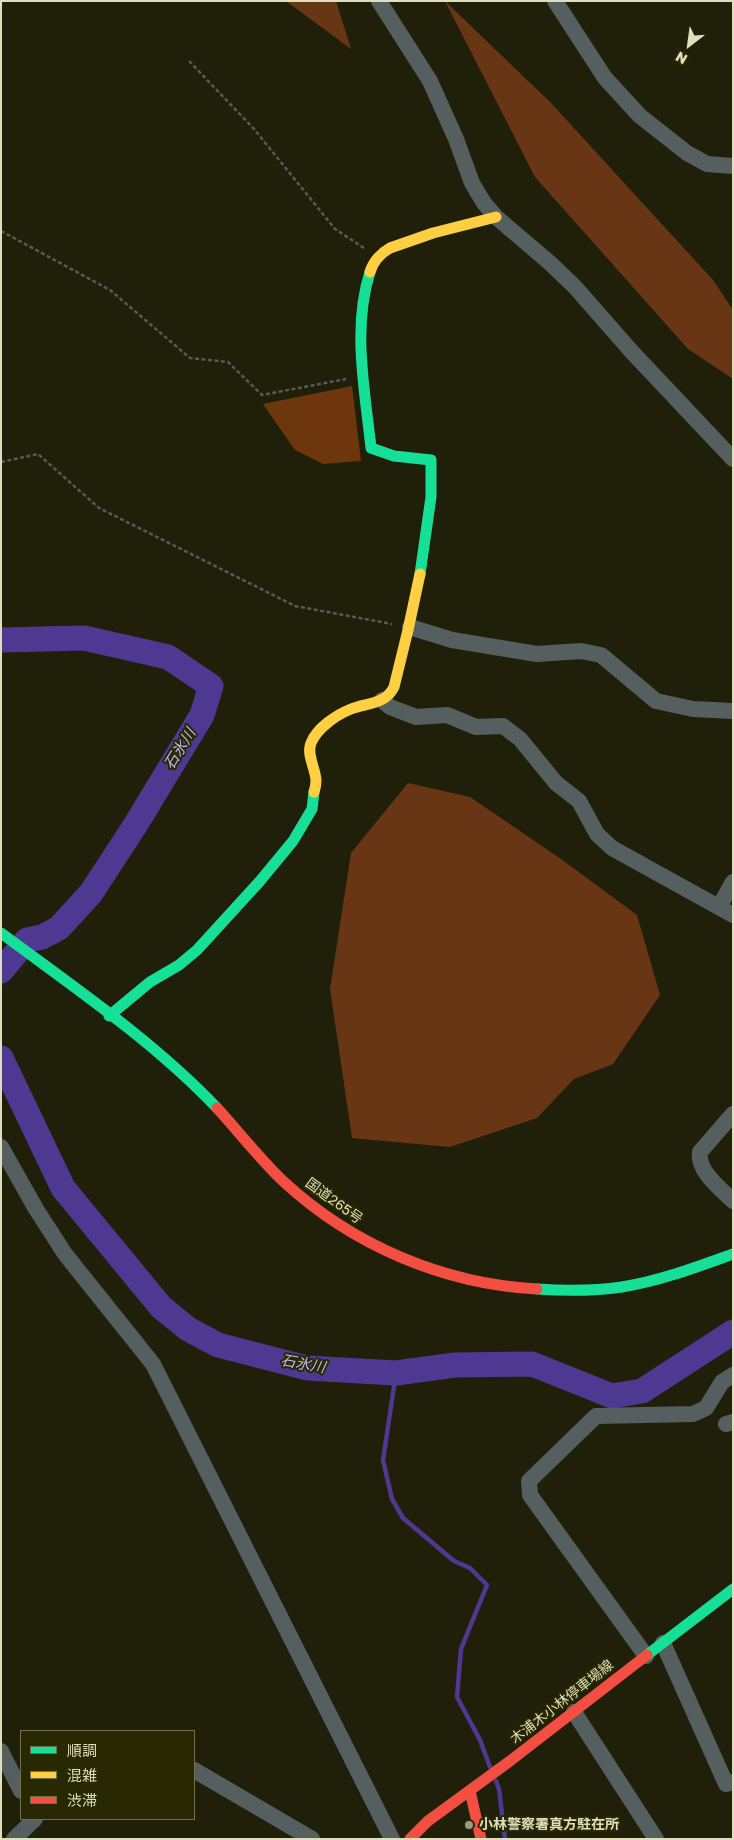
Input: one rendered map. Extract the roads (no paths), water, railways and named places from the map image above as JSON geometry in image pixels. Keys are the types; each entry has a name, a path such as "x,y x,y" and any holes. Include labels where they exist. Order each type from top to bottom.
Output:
{"main road":[{"path":"109,1016 150,982 179,965 197,950 260,881 293,840 312,809 316,780 310,756 310,744 320,730 332,719 351,709 382,700 394,687 410,627 425,545 433,481 430,460 394,456 371,448 361,343 364,283 370,265 382,252 410,240 496,217"},
{"name":"国道265号","path":"1,933 68,982 187,1078 288,1186 319,1212 395,1257 438,1272 488,1285 555,1290 618,1287 697,1267 733,1254"},
{"name":"木浦木小林停車場線","path":"410,1839 428,1821 574,1712 733,1589"},
{"path":"470,1791 481,1839"}],"street":[{"path":"379,1 430,81 456,139 472,183 484,203 496,217 550,263 575,288 632,352 733,459"},
{"path":"555,1 605,78 640,116 687,153 708,164 733,166"},
{"path":"410,627 452,640 537,654 581,651 601,655 656,701 693,709 733,711"},
{"path":"382,700 390,707 416,717 447,715 476,727 503,726 520,739 556,783 578,801 597,834 612,848 726,911 733,882"},
{"path":"733,1114 700,1152 699,1158 700,1165 733,1201"},
{"path":"1,1147 36,1209 65,1254 153,1364 392,1839"},
{"path":"646,1656 530,1494 529,1481 596,1416 693,1414 706,1408 722,1382 733,1375"},
{"path":"663,1643 726,1784 733,1782"},
{"path":"574,1712 656,1839"},
{"path":"1,1751 20,1789"},
{"path":"195,1771 312,1839"},
{"path":"14,1839 34,1820"}],"waterway":[{"name":"石氷川","path":"1,640 84,638 168,657 211,686 202,715 136,824 91,893 59,928 42,937 27,940 1,971"},
{"name":"石氷川","path":"1,1058 63,1188 161,1307 188,1329 218,1345 307,1368 396,1373 455,1365 532,1364 612,1396 642,1391 733,1332"},
{"path":"396,1373 383,1460 392,1499 403,1518 454,1561 470,1568 487,1585 461,1649 457,1697 480,1740 490,1767"},
{"path":"496,1781 499,1789 505,1839"}],"place":[{"name":"小林警察署真方駐在所","path":"469,1825"}]}
